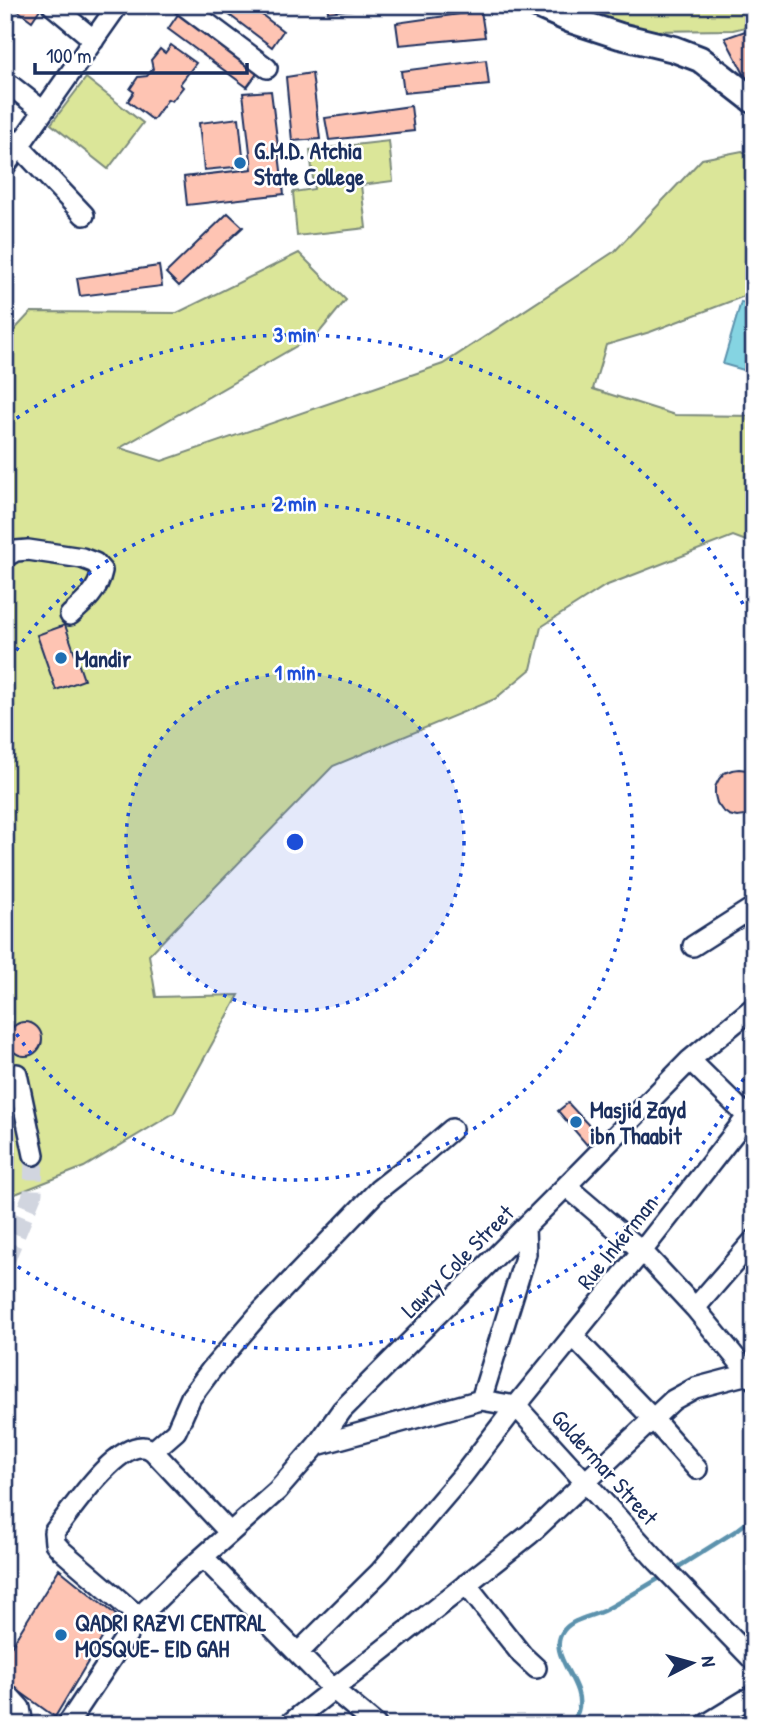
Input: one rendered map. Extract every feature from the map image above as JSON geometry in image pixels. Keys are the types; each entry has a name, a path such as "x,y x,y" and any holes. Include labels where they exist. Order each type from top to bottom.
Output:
{"main road":[{"path":"537,5 571,20 700,59 754,101"}],"street":[{"path":"52,5 94,40"},
{"path":"5,166 12,140 43,111 118,5"},
{"path":"183,5 267,68"},
{"path":"5,81 43,111"},
{"path":"12,140 84,215"},
{"path":"5,557 16,551 28,550 82,558 95,563 102,571 100,582 88,600 70,615"},
{"path":"693,946 754,907"},
{"name":"Lawry Cole Street","path":"67,1725 139,1617 277,1490 317,1445 342,1410 690,1060 754,1007"},
{"path":"690,1060 750,1112"},
{"path":"18,1074 34,1155"},
{"name":"Rue Inkerman","path":"298,1653 380,1572 463,1475 750,1112"},
{"path":"153,1451 176,1431 191,1397 260,1313 377,1190 452,1129"},
{"path":"288,1725 530,1534 673,1400 695,1388 752,1374 642,1251 566,1186"},
{"path":"481,1400 526,1254 525,1227"},
{"path":"695,1308 754,1240"},
{"path":"573,1336 697,1469"},
{"path":"317,1445 481,1400 516,1406"},
{"name":"Goldermar Street","path":"516,1406 658,1562 754,1661"},
{"path":"139,1617 55,1542 54,1532 106,1466 128,1451 142,1447 153,1451 230,1532"},
{"path":"203,1557 333,1689 376,1725"},
{"path":"466,1584 522,1655 536,1668"},
{"path":"705,1725 754,1695"},
{"path":"9,1696 20,1708 23,1725"}],"green space":[{"path":"565,5 754,5 754,25 733,30 625,30"},
{"path":"86,78 143,123 108,169 51,124"},
{"path":"389,141 393,181 361,185 366,228 297,236 293,192 314,189 310,150"},
{"path":"742,151 754,157 754,297 747,295 650,332 606,345 593,389 675,415 754,416 754,544 733,536 605,586 541,627 531,669 495,699 333,766 149,955 156,997 239,995 174,1113 84,1167 5,1198 5,340 31,312 177,313 299,253 346,300 319,333 120,448 162,461 443,364 615,251 702,159"}],"water":[{"path":"741,302 754,306 754,373 723,364"}],"building":[{"path":"20,5 42,6 32,21 17,10"},
{"path":"216,5 249,5 283,31 272,47"},
{"path":"327,5 390,5 328,12"},
{"path":"181,10 261,68 247,87 168,29"},
{"path":"481,11 485,37 399,45 396,23"},
{"path":"754,28 754,91 753,91 725,38"},
{"path":"171,45 196,63 180,84 183,87 172,101 168,99 153,120 128,101 134,92 130,89 138,77 147,76 153,69 151,60 160,49 165,53"},
{"path":"486,60 489,85 404,93 401,71"},
{"path":"312,73 320,139 292,141 286,77"},
{"path":"271,91 284,194 187,205 184,177 252,169 243,93"},
{"path":"411,106 414,131 329,140 325,118"},
{"path":"239,118 244,166 204,170 199,123"},
{"path":"228,213 243,227 179,286 166,273"},
{"path":"159,266 162,286 80,296 77,278"},
{"name":"Mandir","path":"65,625 84,680 56,690 37,635"},
{"path":"739,769 754,774 754,811 737,817 722,810 717,803 715,787 724,773"},
{"path":"25,1022 37,1027 42,1039 37,1051 25,1056 13,1051 8,1039 13,1027"},
{"name":"Masjid Zayd ibn Thaabit","path":"568,1103 596,1133 587,1145 558,1111"},
{"name":"QADRI RAZVI CENTRAL MOSQUE- EID GAH","path":"59,1569 116,1615 55,1717 5,1681 5,1656"}],"waterway":[{"path":"672,1571 754,1517"},
{"path":"569,1725 578,1711 579,1700 559,1649 559,1639 564,1630 572,1623 603,1611 665,1575"}],"tunnel":[{"path":"5,1261 33,1193 34,1155"}],"place":[{"name":"G.M.D. Atchia State College","path":"240,163"},
{"name":"Mandir","path":"61,658"},
{"name":"Masjid Zayd ibn Thaabit","path":"576,1122"},
{"name":"QADRI RAZVI CENTRAL MOSQUE- EID GAH","path":"61,1635"}]}
